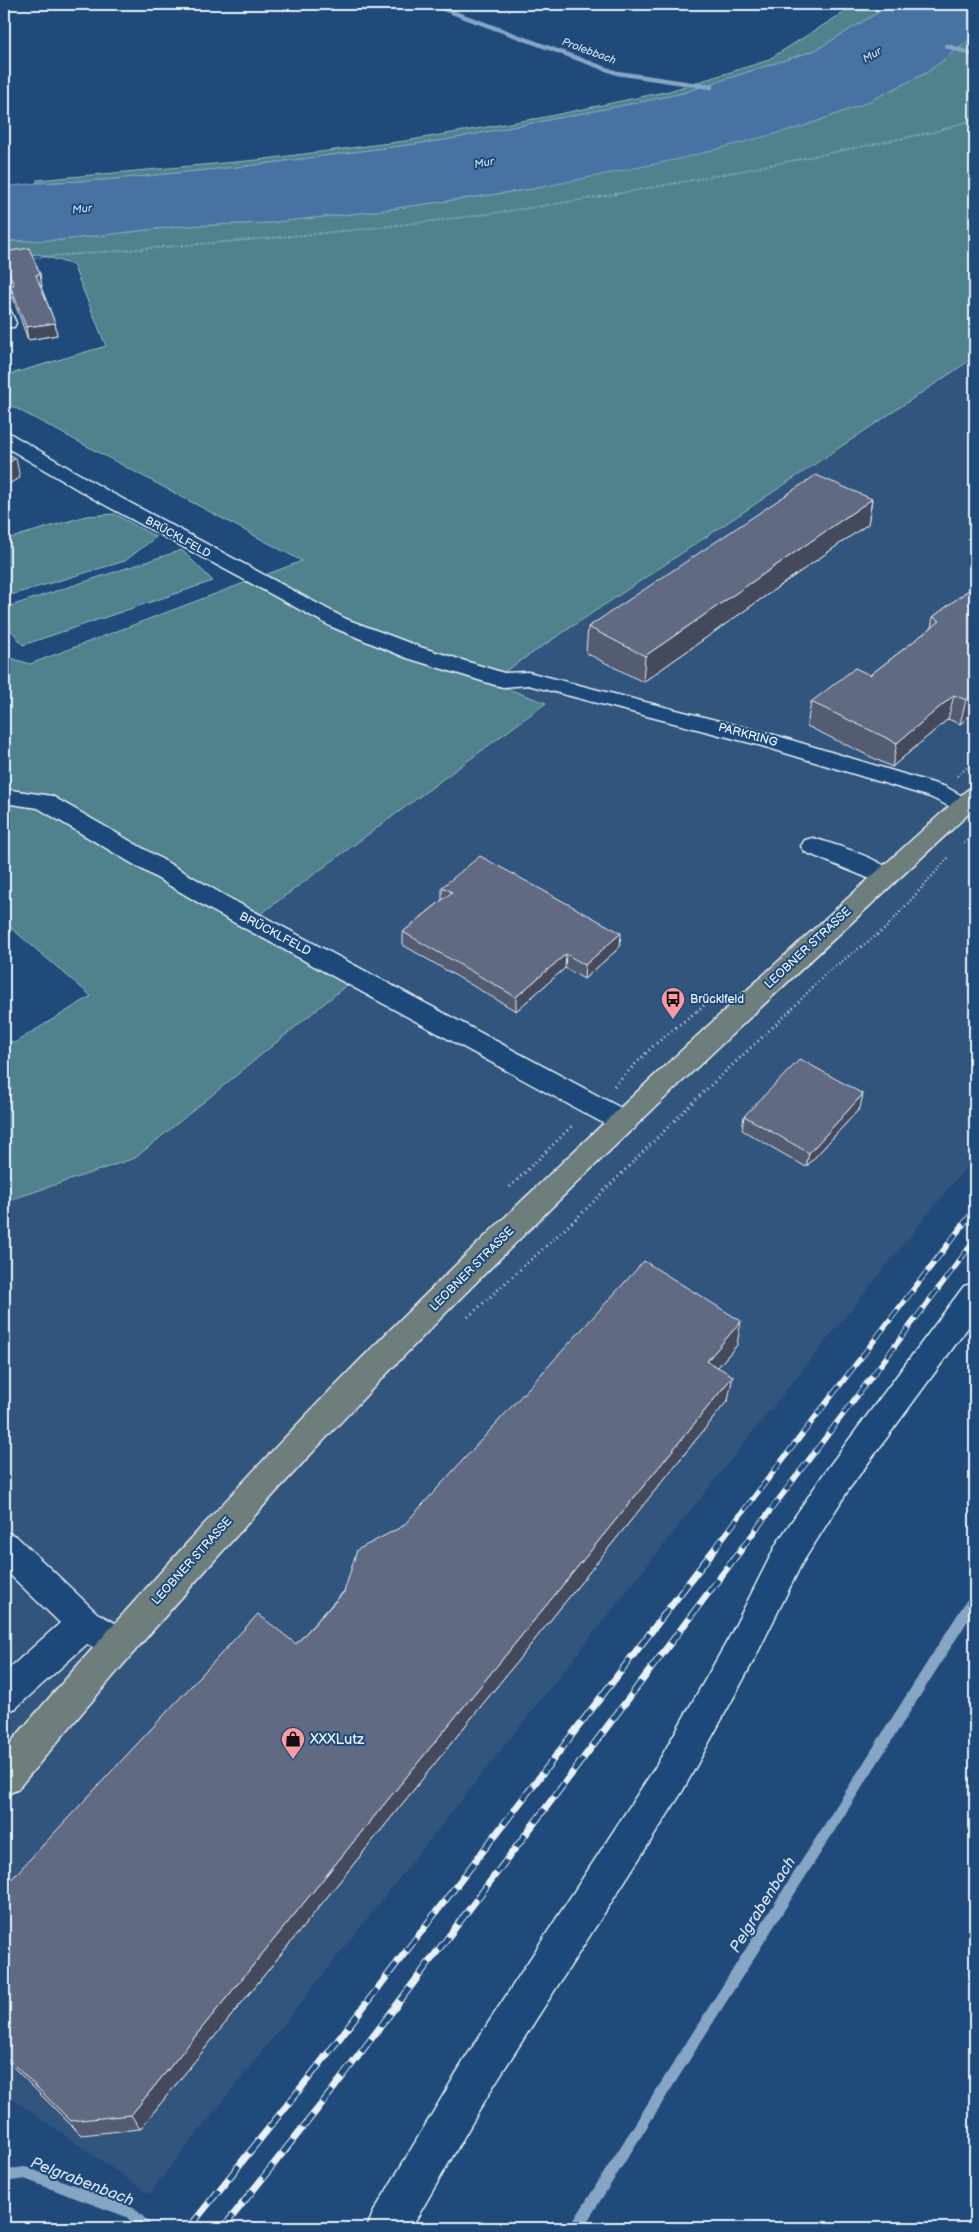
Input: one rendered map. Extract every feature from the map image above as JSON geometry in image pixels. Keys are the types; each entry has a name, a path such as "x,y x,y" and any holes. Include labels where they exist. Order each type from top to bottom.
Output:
{"main road":[{"name":"LEOBNER STRASSE","path":"10,1790 118,1643 281,1463 448,1293 624,1122 969,800"}],"street":[{"name":"BRÜCKLFELD","path":"4,438 109,499 340,623 415,653 503,680 528,678"},
{"name":"PARKRING","path":"528,678 770,740 969,800"},
{"name":"BRÜCKLFELD","path":"4,796 44,801 220,904 624,1122"},
{"path":"814,846 860,864 885,877"},
{"path":"388,2228 480,2071 669,1779 742,1648 789,1554 838,1479 975,1295"},
{"path":"4,1547 85,1624 118,1643"},
{"path":"4,1696 85,1624"}],"path":[{"path":"21,259 303,236 466,217 669,185 934,132 975,119"},
{"path":"960,846 975,835"},
{"path":"463,1321 579,1216 693,1102 776,1026 826,973 886,928 953,853"},
{"path":"4,1817 10,1790"}],"shaded area":[{"path":"975,357 975,1156 791,1384 149,2194 4,2093 4,1202 135,1158 254,918 546,703 488,682"}],"green space":[{"path":"857,4 892,4 816,50 683,93 651,100 446,140 248,166 106,180 37,183 37,180 257,160 405,141 545,117 669,91 766,61"},
{"path":"975,36 975,357 489,682 546,703 255,918 354,979 135,1158 4,1202 4,1037 14,1043 91,996 4,922 4,656 30,664 302,561 4,402 4,376 106,346 73,265 38,254 4,258 4,241 61,240 181,226 267,223 368,212 532,189 801,127 861,105 926,73"},
{"path":"115,514 156,537 125,561 4,597 4,540 86,516"},
{"path":"182,550 213,581 23,645 4,621 4,608"}],"water":[{"name":"Mur","path":"892,4 975,4 975,36 926,73 861,105 801,127 679,159 532,189 368,212 267,223 181,226 61,240 4,241 4,187 37,183 106,180 248,166 446,140 651,100 683,93 816,50"}],"building":[{"path":"29,248 40,274 36,275 55,323 26,327 10,285 14,285 4,260 4,252"},
{"path":"4,452 16,458 4,465"},
{"path":"816,475 872,499 645,656 588,627"},
{"path":"975,585 975,692 966,700 954,695 897,743 811,702 855,668 870,675 940,621 933,617"},
{"path":"480,856 621,933 585,965 566,954 516,997 403,932 452,892 442,887"},
{"path":"800,1059 863,1094 809,1153 744,1116"},
{"name":"XXXLutz","path":"644,1261 741,1321 707,1361 733,1376 131,2115 71,2121 4,2055 4,1887 258,1614 296,1644 344,1592 357,1550 403,1526"}],"waterway":[{"name":"Prolebbach","path":"430,4 617,73 711,87"},
{"path":"947,46 975,55"},
{"name":"Pelgrabenbach","path":"576,2228 975,1598"},
{"name":"Pelgrabenbach","path":"4,2176 25,2173 130,2212 146,2228"}],"railway":[{"path":"715,1548 975,1209"},
{"path":"742,1548 975,1240"},
{"path":"189,2228 312,2074 716,1547"},
{"path":"223,2228 331,2092 743,1547"}],"place":[{"name":"Brücklfeld","path":"673,1020"},
{"name":"XXXLutz","path":"293,1760"}]}
